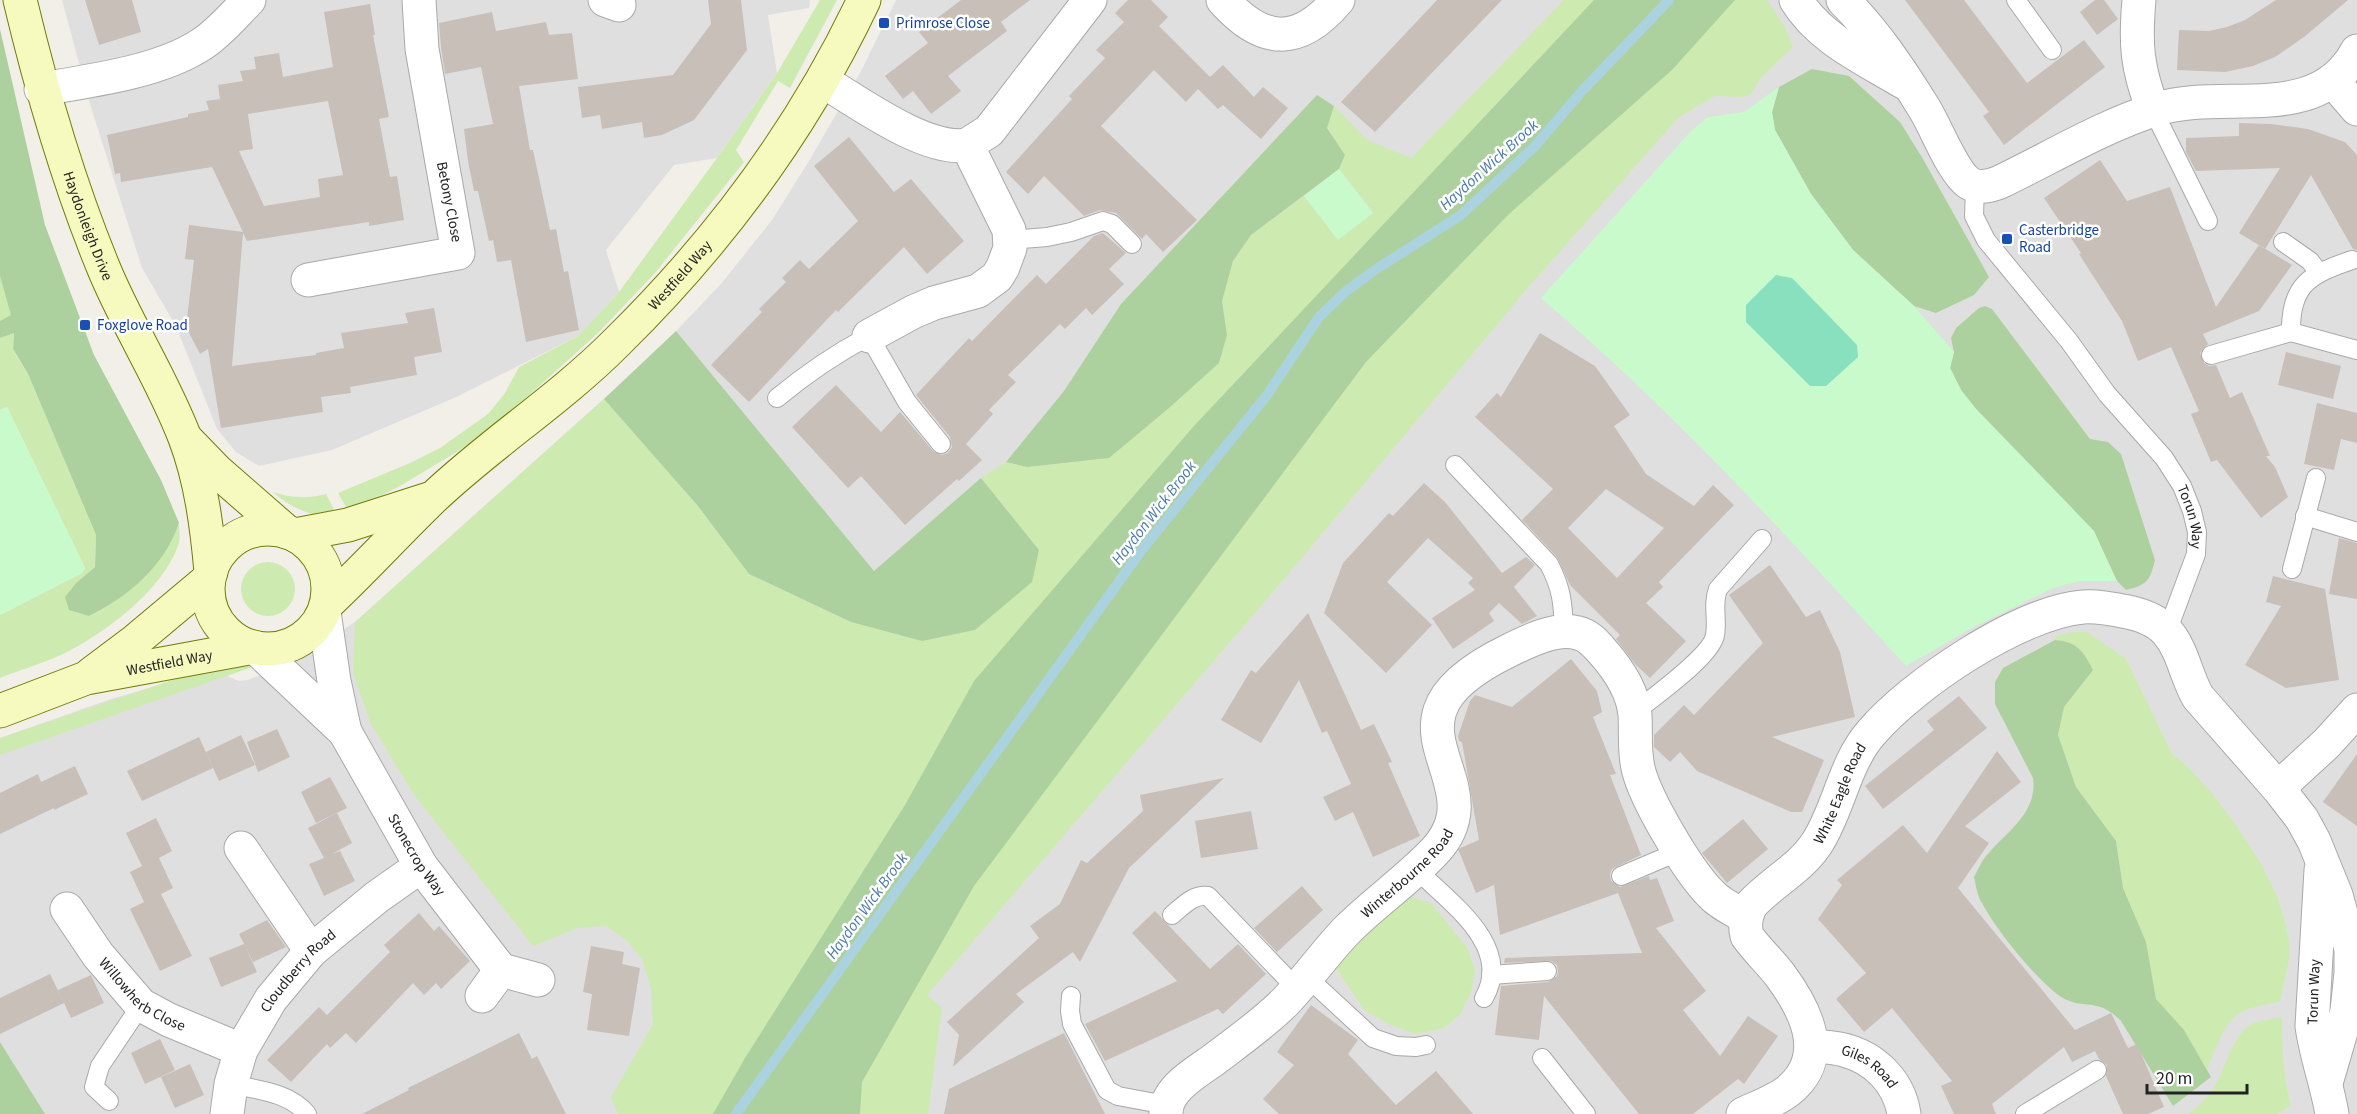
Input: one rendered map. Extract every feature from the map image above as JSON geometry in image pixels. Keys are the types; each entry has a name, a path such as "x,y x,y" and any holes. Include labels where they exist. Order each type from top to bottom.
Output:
{"main road":[{"name":"Haydonleigh Drive","path":"20,0 41,89 81,211 105,272 185,439 205,517 210,575"},
{"name":"Westfield Way","path":"0,711 86,678 255,648 270,649 297,642 308,634 326,608 433,498 616,344 722,227 794,129 823,81 864,0"},
{"name":"Haydonleigh Drive","path":"185,439 218,471 291,534"},
{"name":"Westfield Way","path":"255,648 233,638 218,622 210,601 210,575 216,559 224,548 247,533 267,529 291,534 348,525 433,498"},
{"path":"291,534 309,544 323,564 329,588 326,608"},
{"name":"Westfield Way","path":"86,678 135,641 210,575"}],"street":[{"path":"41,89 131,71 189,52 204,44 249,0"},
{"name":"Betony Close","path":"308,280 458,253 422,49 419,0"},
{"path":"823,81 906,131 956,147 967,145 989,131 1089,0"},
{"path":"1223,0 1262,32 1281,35 1314,25 1338,0"},
{"path":"1796,0 1811,20 1827,35 1910,87"},
{"path":"1843,0 1885,47 1924,107 1961,177 1975,186 1991,186 2082,141 2153,110 2188,102 2295,98 2312,93 2333,81 2349,65 2357,51"},
{"path":"2139,0 2137,58 2141,79 2153,110"},
{"path":"2333,81 2357,109"},
{"path":"869,336 913,312 978,291 988,285 1007,260 1010,240 1006,223 967,145"},
{"name":"White Eagle Road","path":"1746,917 1751,905 1761,894 1816,846 1831,820 1853,761 1869,736 1888,715 1961,660 2032,621 2082,607 2134,613 2152,620 2167,632"},
{"name":"Stonecrop Way","path":"326,608 334,681 345,732 421,866 501,969"},
{"path":"1564,631 1585,635 1609,658 1626,683 1635,712 1638,767 1652,803 1695,875 1713,897 1746,917 1747,936 1784,980 1808,1025 1812,1046 1810,1058 1803,1072 1788,1091 1743,1114"},
{"name":"Winterbourne Road","path":"1166,1109 1178,1088 1267,1019 1353,924 1378,899 1416,869 1445,838 1455,811 1449,771 1438,745 1436,733 1441,705 1446,695 1471,671 1487,661 1515,647 1564,631"},
{"name":"Torun Way","path":"2167,632 2178,650 2190,685 2198,698 2278,788 2302,819 2322,862 2312,1026 2329,1099"},
{"name":"Stonecrop Way","path":"255,648 345,732"},
{"path":"2278,788 2326,744 2357,710"},
{"path":"241,848 311,951"},
{"name":"Cloudberry Road","path":"229,1099 241,1050 271,999 311,951 377,897 421,866"},
{"name":"Willowherb Close","path":"65,910 98,955 141,1005 169,1020 241,1050"},
{"path":"482,996 501,969 538,980"},
{"name":"Giles Road","path":"1812,1046 1842,1049 1856,1054 1879,1068 1896,1089 1904,1114"}],"lane":[{"path":"2018,1 2052,50"},
{"path":"2153,110 2208,221"},
{"name":"Torun Way","path":"1975,186 1974,216 1986,240 2069,341 2101,388 2164,458 2192,510 2197,532 2196,554 2167,632"},
{"path":"1010,240 1063,234 1103,221 1112,224 1132,244"},
{"path":"2283,243 2310,261 2319,273"},
{"path":"2291,332 2291,312 2299,291 2312,277 2352,260"},
{"path":"2211,355 2291,332 2357,350"},
{"path":"777,398 813,368 839,351 869,336 908,402 941,444"},
{"path":"1455,465 1549,564 1559,582 1564,631"},
{"path":"2292,569 2316,478"},
{"path":"2305,516 2357,532"},
{"path":"1635,712 1710,647 1715,636 1715,598 1718,589 1762,539"},
{"path":"1621,876 1680,851"},
{"path":"1416,869 1478,930 1486,943 1492,967 1491,983 1484,998"},
{"path":"1172,915 1193,898 1200,895 1208,896 1302,983 1373,1038 1396,1046 1426,1045"},
{"path":"1491,975 1547,971"},
{"name":"Winterbourne Road","path":"1071,996 1072,1024 1107,1090 1118,1096 1166,1109"},
{"path":"109,1101 94,1087 100,1066 141,1005"},
{"path":"1542,1058 1586,1114"},
{"path":"2025,1114 2097,1070"},
{"path":"229,1099 280,1096 298,1104 307,1114"}],"shaded area":[{"path":"62,0 810,0 809,8 768,15 777,73 717,158 674,165 606,250 619,292 578,336 454,398 332,450 259,466 236,452 217,429 176,326 142,268 90,104"},
{"path":"896,0 2357,0 2357,1114 0,1114 0,738 111,699 213,670 239,681 248,680 291,663 355,622 657,351 721,284 772,220 809,161 860,73"}],"green space":[{"path":"820,0 837,0 790,88 778,81 736,150 744,162 655,273 598,333 497,424 460,450 400,486 349,512 338,493 440,448 488,414 505,393 519,367 578,336 619,292 777,73"},
{"path":"1564,0 1767,0 1785,27 1793,47 1760,79 1750,95 1715,96 1679,117 1526,290 1285,578 927,995 942,1008 928,1114 618,1114 611,1097 653,1024 651,989 642,959 627,941 606,926 578,928 533,946 414,795 371,724 353,673 355,622 604,399 698,506 749,574 851,622 922,641 975,630 1039,550 981,478 1006,462 1027,467 1109,458 1227,335 1222,301 1233,261 1251,235 1304,196 1338,240 1373,212 1339,169 1345,155 1327,127 1334,106 1367,140 1411,158"},
{"path":"1594,0 1735,0 1672,70 1509,214 1366,362 974,886 862,1082 860,1114 713,1114 745,1058 905,805 974,681 1193,427"},
{"path":"0,29 45,225 94,355 161,480 179,523 173,539 155,566 118,600 89,616 69,610 65,597 77,582 95,567 96,535 28,374 13,349 14,333 0,338 0,321 11,315 0,276"},
{"path":"1812,69 1849,76 1900,122 1989,277 1974,295 1936,313 1914,306 1853,250 1811,194 1775,130 1772,112 1779,87"},
{"path":"1779,87 1772,112 1775,130 1811,194 1853,250 1914,306 1954,352 1950,368 1961,390 1976,409 2094,531 2117,581 2080,581 2053,588 1977,625 1906,666 1729,476 1638,385 1541,298 1691,131 1708,117 1744,112"},
{"path":"1317,95 1334,106 1327,128 1345,155 1339,169 1251,235 1233,261 1222,301 1227,335 1219,363 1109,458 1027,467 1006,462 1064,391 1121,304"},
{"path":"1339,169 1373,213 1338,240 1304,196"},
{"path":"0,275 12,315 0,321"},
{"path":"1776,275 1792,278 1857,345 1858,357 1826,386 1810,386 1746,322 1746,305"},
{"path":"1985,306 1992,309 2090,439 2108,442 2121,454 2155,560 2147,581 2143,584 2126,590 2117,581 2073,509 1976,409 1961,390 1950,368 1954,352 1951,338 1956,328 1979,308"},
{"path":"676,331 874,571 981,478 1039,550 1032,582 975,630 922,641 851,622 749,574 698,506 604,399"},
{"path":"14,332 13,350 28,374 96,535 95,567 77,582 89,616 118,600 155,566 173,539 179,523 180,538 170,563 159,579 145,595 112,624 61,655 0,678 0,615 82,573 85,568 7,407 0,410 0,338"},
{"path":"7,407 85,568 82,573 0,615 0,410"},
{"path":"273,492 300,497 326,494 339,519 304,511"},
{"path":"268,562 278,564 287,570 293,579 295,589 293,599 287,608 278,614 268,616 258,614 249,608 243,599 241,589 243,579 249,570 258,564"},
{"path":"2087,632 2126,659 2172,754 2187,766 2212,793 2239,829 2263,867 2278,899 2286,925 2289,959 2280,1002 2248,1009 2230,1021 2219,1040 2207,1070 2184,1030 2156,999 2146,942 2123,888 2116,841 2076,787 2058,735 2064,707 2093,670 2079,649 2070,643 2055,640 2056,636"},
{"path":"2055,640 2074,645 2093,670 2064,707 2058,735 2076,787 2116,841 2123,888 2146,942 2156,999 2184,1030 2211,1077 2173,1106 2121,1021 2098,1006 2063,998 2042,981 2007,940 1980,900 1977,890 1974,877 1981,863 2026,812 2033,790 2033,778 1995,704 1995,682 2003,668"},
{"path":"232,660 261,664 0,755 0,738"},
{"path":"1406,895 1432,904 1468,949 1475,970 1471,992 1460,1015 1444,1028 1416,1034 1390,1025 1364,1010 1335,967 1364,933"},
{"path":"2282,1017 2286,1084 2291,1106 2277,1114 2189,1114 2212,1090 2235,1043 2246,1028 2257,1022"},
{"path":"0,1042 45,1114 0,1114"}],"building":[{"path":"85,0 132,0 141,32 99,45"},
{"path":"708,0 741,0 747,50 694,120 662,135 644,138 642,122 602,129 600,115 582,118 578,87 673,75 711,24"},
{"path":"961,0 1030,0 1001,22 1007,31 948,76 961,91 931,114 913,91 903,99 885,76 928,43 919,32"},
{"path":"1128,0 1151,0 1168,17 1159,26 1210,77 1223,65 1254,97 1263,87 1288,108 1261,139 1223,105 1218,109 1198,89 1186,102 1154,70 1101,126 1197,220 1163,252 1146,234 1142,239 1116,213 1100,210 1084,216 1044,176 1028,194 1006,172 1072,99 1069,96 1105,58 1096,50 1124,22 1115,13"},
{"path":"1437,0 1502,0 1375,132 1341,102"},
{"path":"1905,0 1964,0 2027,83 2084,40 2105,67 2004,145 1983,116 1989,112"},
{"path":"2095,0 2104,0 2118,19 2097,35 2080,12"},
{"path":"2276,0 2348,0 2304,37 2275,57 2253,66 2225,72 2177,70 2179,30 2209,31 2227,27 2245,20"},
{"path":"370,4 375,35 373,35 389,117 379,119 390,177 397,176 404,220 369,226 369,222 247,241 243,233 232,366 316,355 316,353 344,348 341,333 408,323 405,313 434,308 442,352 414,357 417,375 350,387 351,393 321,397 323,412 221,428 208,349 200,354 186,327 194,260 185,259 189,225 243,232 212,167 121,182 120,173 115,174 107,135 209,110 206,101 220,99 218,85 243,81 240,71 256,69 254,57 279,53 283,77 333,67 324,12","holes":["328,101 343,175 318,179 320,197 264,206 239,151 253,149 248,114"]},
{"path":"492,12 496,31 546,22 549,35 572,33 578,79 519,86 530,150 533,150 550,230 556,229 564,272 568,271 579,330 526,342 511,260 497,262 493,240 489,241 478,191 474,191 468,161 464,129 493,124 481,67 445,74 441,47 439,23"},
{"path":"2239,123 2308,129 2345,142 2357,155 2357,250 2353,249 2311,175 2265,249 2239,233 2280,168 2196,171 2186,152 2186,138 2239,136"},
{"path":"849,137 894,192 911,179 964,241 927,274 904,247 838,312 836,310 749,402 711,365 762,312 759,309 786,282 782,278 800,260 809,269 858,221 814,166"},
{"path":"2100,160 2127,201 2170,187 2216,307 2259,245 2292,265 2259,311 2203,334 2208,344 2200,353 2204,363 2209,366 2216,365 2230,398 2242,392 2270,456 2266,456 2275,467 2288,497 2261,518 2217,460 2211,462 2191,414 2199,411 2171,347 2138,361 2122,321 2044,198"},
{"path":"1103,233 1126,253 1109,269 1124,284 1092,315 1086,308 1065,329 1060,324 1008,375 1016,382 989,410 993,414 966,444 982,460 905,525 861,476 848,488 792,427 836,385 881,432 900,412 933,451 942,455 948,453 952,447 950,437 916,395 969,338 972,341 1037,275 1046,284 1094,236"},
{"path":"1540,333 1595,366 1630,415 1614,426 1646,474 1694,506 1713,485 1734,505 1659,582 1663,587 1646,603 1686,641 1650,678 1636,665 1616,639 1620,635 1570,585 1557,557 1522,520 1553,489 1475,417 1497,393 1501,397","holes":["1606,489 1664,528 1617,578 1568,528"]},
{"path":"2286,352 2341,366 2333,399 2278,385"},
{"path":"2317,403 2357,413 2357,443 2341,439 2334,470 2304,464"},
{"path":"1424,483 1445,502 1502,573 1526,557 1535,565 1514,587 1537,616 1522,624 1499,603 1489,613 1494,621 1453,649 1432,618 1475,590 1468,583 1473,578 1428,538 1387,582 1432,625 1386,673 1324,613 1343,563 1389,513 1393,516"},
{"path":"2339,538 2357,543 2357,599 2329,594"},
{"path":"1770,565 1806,617 1820,610 1840,652 1855,717 1772,737 1824,760 1802,812 1791,812 1697,771 1680,752 1670,762 1654,747 1654,735 1684,705 1694,715 1763,643 1729,595"},
{"path":"2273,576 2325,589 2339,680 2286,688 2245,665 2281,606 2266,602"},
{"path":"1308,613 1361,730 1374,724 1392,762 1388,763 1420,836 1373,857 1353,812 1335,821 1323,797 1351,784 1327,731 1322,733 1299,680 1261,743 1221,720 1251,670 1256,673"},
{"path":"1571,659 1597,691 1602,712 1593,717 1616,774 1610,775 1641,855 1612,869 1611,881 1620,887 1649,876 1650,880 1657,878 1674,921 1656,928 1706,991 1683,1010 1720,1056 1748,1016 1778,1036 1744,1084 1738,1079 1693,1114 1639,1114 1544,996 1539,1040 1495,1035 1501,986 1548,982 1557,976 1558,971 1557,965 1551,961 1504,963 1505,958 1642,953 1618,893 1500,935 1494,885 1476,893 1458,849 1479,840 1462,742 1459,741 1458,736 1470,701 1475,695 1512,707"},
{"path":"1959,696 1987,728 1883,809 1865,786 1934,730 1927,721"},
{"path":"277,729 290,757 258,772 247,742"},
{"path":"241,735 255,765 219,781 206,752"},
{"path":"199,737 213,768 142,801 127,771"},
{"path":"1997,751 2021,782 1965,826 1989,843 1958,888 2075,1030 2111,1013 2128,1048 2137,1044 2164,1107 2148,1114 2123,1114 2106,1076 2107,1065 2099,1059 2095,1051 2072,1062 2064,1047 1992,1104 1996,1114 1954,1114 1941,1086 1952,1081 1892,1008 1864,1032 1836,999 1866,973 1818,919 1842,885 1837,880 1903,825 1927,853"},
{"path":"2357,754 2357,826 2323,802"},
{"path":"75,766 88,794 0,834 0,793 38,774 41,782"},
{"path":"330,777 347,808 316,823 301,792"},
{"path":"1224,778 1129,868 1080,962 1073,952 1016,994 1024,1002 953,1067 959,1035 947,1022 1039,938 1030,926 1060,904 1081,860 1087,863 1143,811 1140,795"},
{"path":"1251,811 1258,849 1201,858 1195,821"},
{"path":"337,813 352,843 332,854 340,851 355,881 324,896 309,864 324,858 308,828"},
{"path":"156,818 172,851 159,858 173,888 161,894 192,956 160,971 130,909 144,902 130,872 142,866 126,833"},
{"path":"1743,819 1768,849 1727,883 1702,853"},
{"path":"1302,886 1323,910 1277,952 1254,928"},
{"path":"1155,911 1210,969 1238,944 1266,974 1223,1014 1218,1009 1105,1061 1085,1024 1177,981 1132,933"},
{"path":"419,913 434,931 439,926 470,961 441,989 436,983 424,995 413,983 356,1043 346,1033 330,1048 327,1044 291,1082 267,1060 319,1007 327,1015 390,952 384,945"},
{"path":"267,920 286,947 253,962 239,934"},
{"path":"244,944 257,972 221,987 209,958"},
{"path":"591,946 624,952 622,964 640,968 629,1036 587,1030 592,994 583,992"},
{"path":"50,974 64,1003 0,1034 0,998"},
{"path":"91,975 104,1003 71,1018 58,990"},
{"path":"1311,1005 1358,1040 1348,1054 1396,1105 1436,1071 1473,1114 1279,1114 1263,1099 1294,1065 1277,1052"},
{"path":"519,1033 532,1059 537,1056 566,1114 362,1114 409,1090 408,1088"},
{"path":"1064,1033 1105,1114 944,1114 949,1089"},
{"path":"160,1039 175,1070 145,1084 131,1053"},
{"path":"190,1064 204,1095 175,1108 161,1077"}],"waterway":[{"name":"Haydon Wick Brook","path":"736,1114 1141,551 1267,395 1319,317 1345,292 1375,270 1461,215 1535,146 1582,91 1669,0"}],"place":[{"name":"Primrose Close","path":"884,23"},
{"name":"Casterbridge Road","path":"2007,239"},
{"name":"Foxglove Road","path":"85,325"}]}
